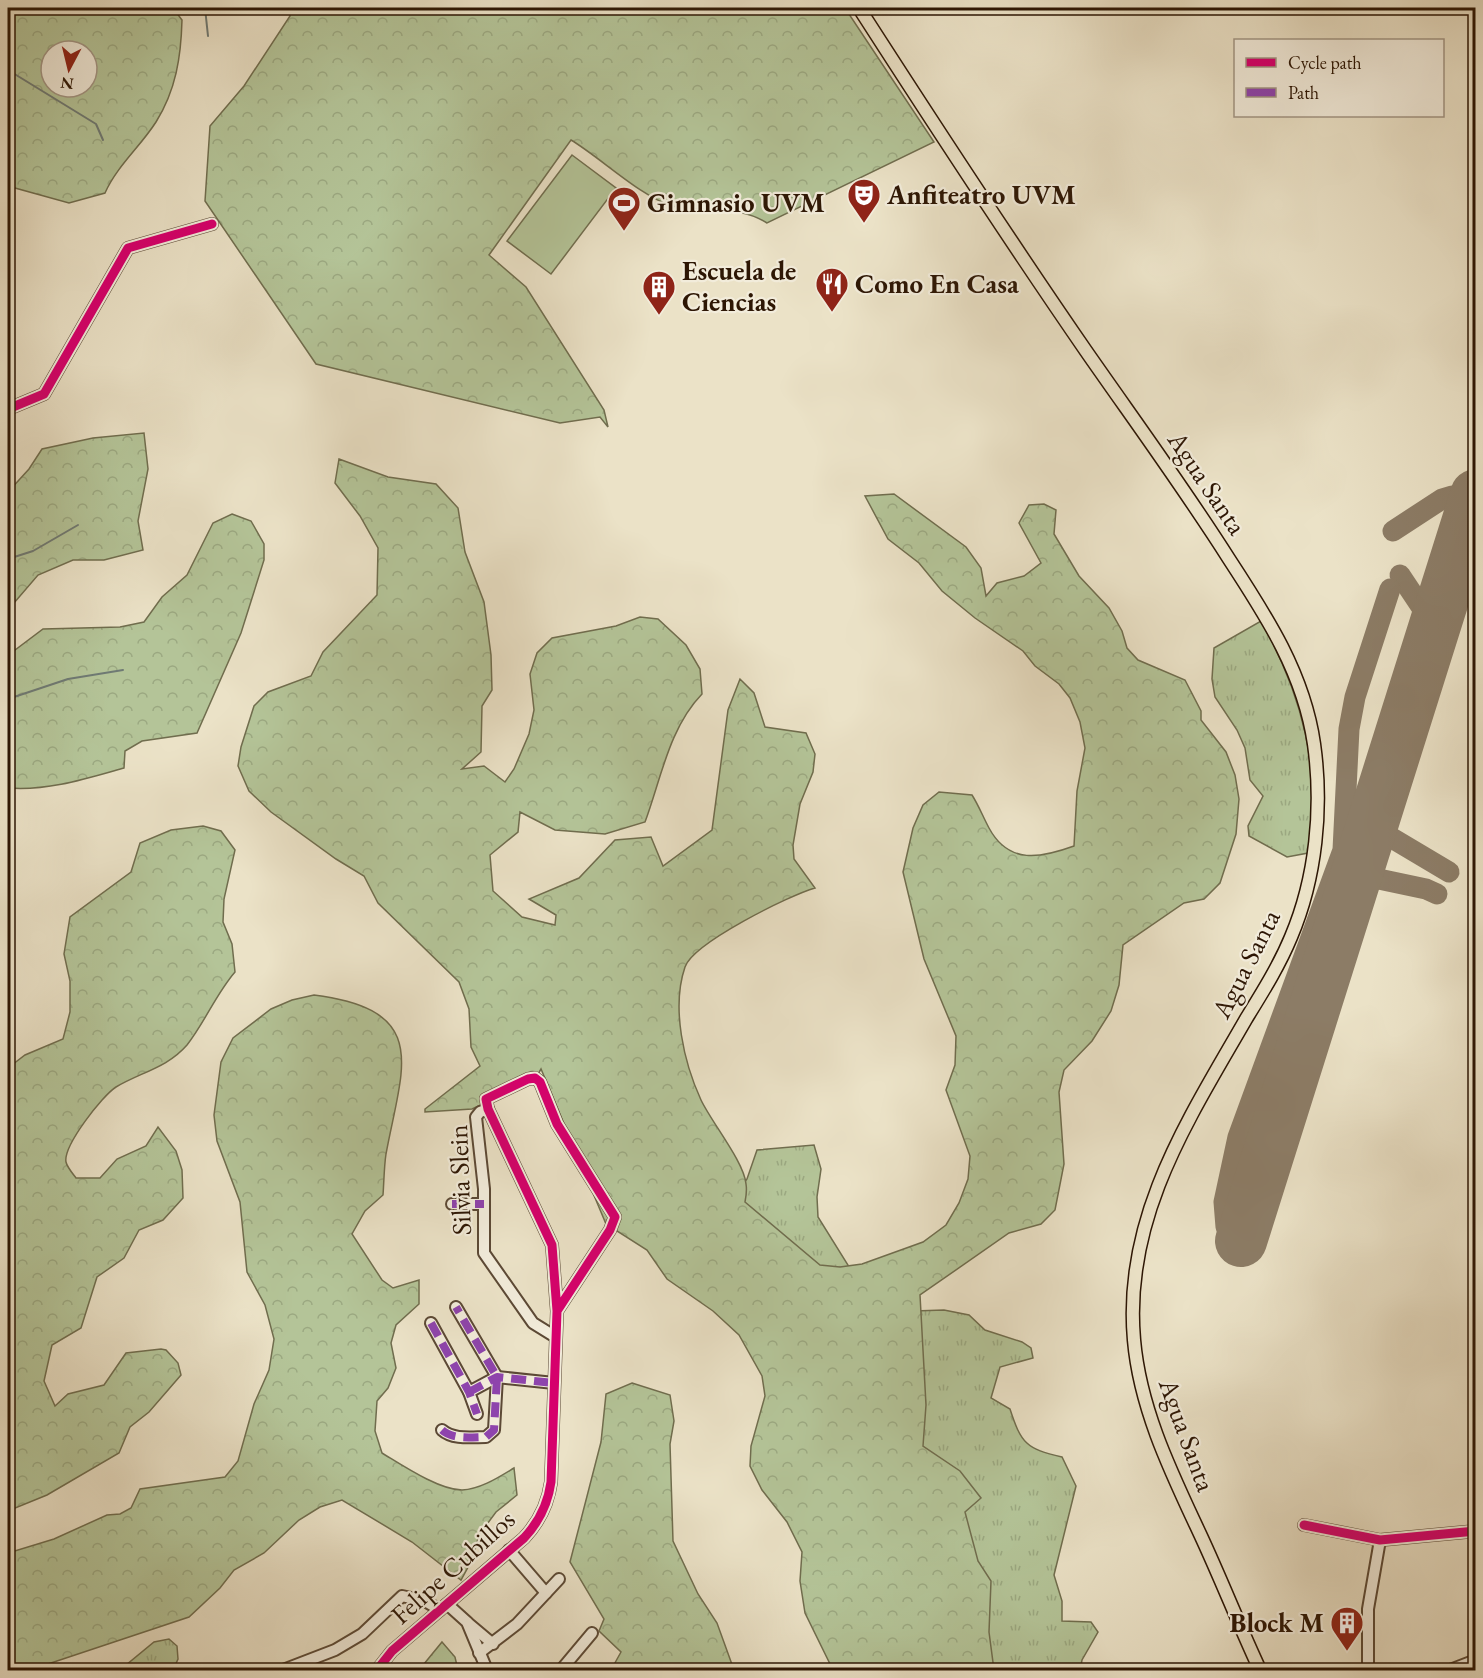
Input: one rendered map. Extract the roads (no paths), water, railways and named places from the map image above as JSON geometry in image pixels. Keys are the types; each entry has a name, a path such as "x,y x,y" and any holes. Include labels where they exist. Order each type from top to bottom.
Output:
{"main road":[{"name":"Agua Santa","path":"859,8 1010,239 1179,482 1266,616 1290,662 1309,717 1317,768 1318,809 1311,864 1300,910 1291,938 1272,975 1208,1086 1159,1179 1141,1234 1133,1288 1136,1358 1151,1422 1260,1671"}],"street":[{"path":"8,409 44,394 128,248 212,224"},
{"path":"488,1109 486,1099 528,1079 535,1078 540,1082 557,1124 615,1217 610,1230 557,1311"},
{"name":"Silvia Slein","path":"488,1109 480,1112 476,1117 484,1204 484,1253 533,1323 554,1336"},
{"name":"Felipe Cubillos","path":"377,1671 392,1651 536,1524 548,1499 551,1482 554,1336 557,1311 552,1245 488,1109"},
{"path":"452,1204 484,1204"},
{"path":"442,1430 448,1435 486,1437 494,1430 497,1377 456,1307"},
{"path":"431,1323 469,1392 477,1414"},
{"path":"469,1392 497,1377 554,1383"},
{"path":"1304,1525 1380,1540 1476,1531"},
{"path":"1368,1671 1368,1609 1380,1540"},
{"path":"509,1550 546,1593"},
{"path":"479,1653 517,1624 559,1579"},
{"path":"283,1671 305,1666 362,1634 402,1596 443,1607 493,1644"},
{"path":"467,1623 487,1671"},
{"path":"561,1671 592,1633"},
{"path":"1452,1670 1476,1660"}],"waterway":[{"path":"205,8 208,36"},
{"path":"8,70 96,124 103,140"},
{"path":"8,559 33,551 78,525"},
{"path":"8,699 68,679 123,670"}],"place":[{"name":"Anfiteatro UVM","path":"864,224"},
{"name":"Gimnasio UVM","path":"624,232"},
{"name":"Como En Casa","path":"832,313"},
{"name":"Escuela de Ciencias","path":"659,316"},
{"name":"Block M","path":"1347,1652"}]}
